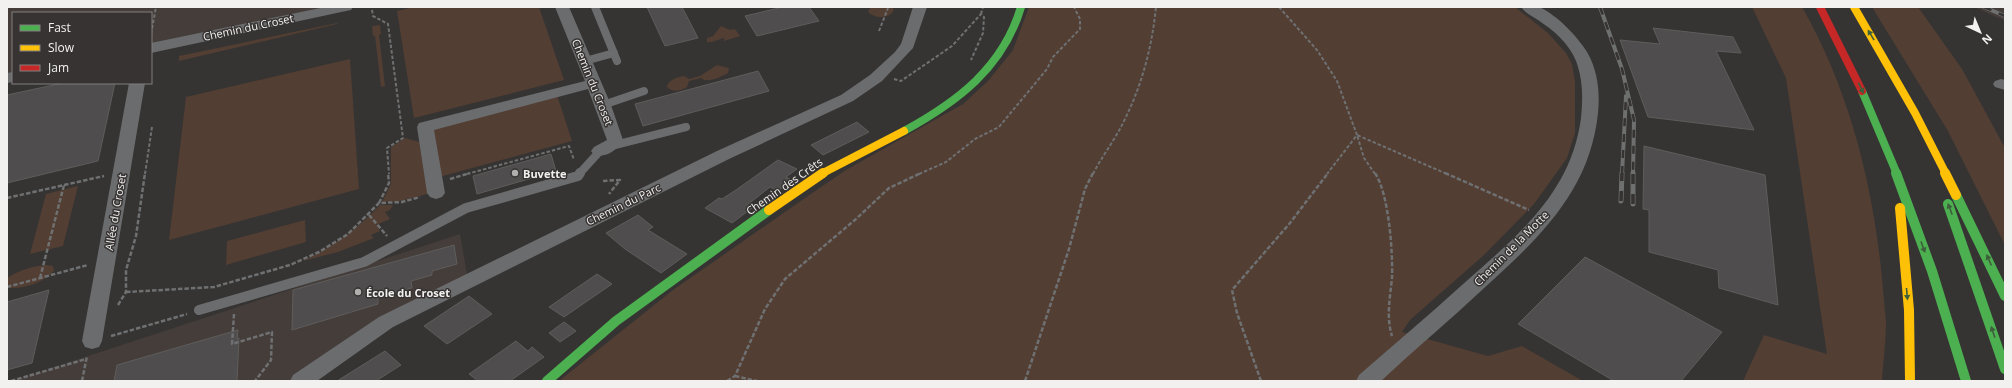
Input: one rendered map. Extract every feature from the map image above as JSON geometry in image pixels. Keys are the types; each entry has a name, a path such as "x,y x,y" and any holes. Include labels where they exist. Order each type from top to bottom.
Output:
{"main road":[{"name":"Chemin des Crêts","path":"546,381 610,326 813,179 855,155 924,120 948,104 972,84 999,56 1015,30 1021,7"},
{"path":"1820,7 1845,53 1866,98 1895,171 1946,312 1966,381"},
{"path":"1854,7 1911,106 1961,202 2005,296"},
{"path":"1911,106 1957,229 2005,369"},
{"path":"1895,171 1900,205 1909,310 1910,381"}],"street":[{"name":"Chemin du Croset","path":"152,48 346,7"},
{"name":"Chemin du Croset","path":"562,7 603,105 615,140 605,148"},
{"name":"Chemin du Parc","path":"300,381 386,322 702,166 836,104 858,92 876,78 900,55 908,45 920,7"},
{"name":"Chemin de la Motte","path":"1368,381 1499,263 1544,217 1566,187 1581,157 1589,122 1590,91 1588,72 1577,49 1556,27 1528,7"},
{"path":"435,188 425,127 594,83"},
{"name":"Allée du Croset","path":"92,341 137,84"}],"lane":[{"path":"595,7 617,61"},
{"path":"585,62 614,53"},
{"path":"603,105 644,91"},
{"path":"199,310 364,262 466,208 578,176 605,148 686,127"}],"path":[{"path":"152,21 156,7"},
{"path":"879,31 888,7"},
{"path":"900,55 902,57 893,78 902,81 952,46 981,14 983,7"},
{"path":"727,381 735,376 751,343 765,308 785,279 856,220 889,188 946,162 976,139 999,127 1046,69 1053,57 1075,36 1080,29 1080,19 1074,7"},
{"path":"1026,381 1069,249 1085,190 1098,164 1123,123 1136,95 1153,39 1156,7"},
{"path":"1280,7 1317,50 1337,81 1364,158 1377,177 1388,204 1392,276 1388,323 1398,354"},
{"path":"152,127 136,236 126,270 126,292 214,287 300,261 319,252 348,234 369,215 379,203 389,183 387,148 403,138 388,24 373,16 372,10"},
{"path":"970,63 973,52 983,33 985,24 984,18 981,14"},
{"path":"1357,135 1544,217"},
{"path":"1261,381 1237,313 1232,290 1290,223 1357,135"},
{"path":"379,203 402,202 435,188 569,146 573,158"},
{"path":"140,167 146,165"},
{"path":"7,198 122,172"},
{"path":"40,278 64,185"},
{"path":"369,215 384,232"},
{"path":"7,287 106,261"},
{"path":"248,280 254,276"},
{"path":"214,287 220,288"},
{"path":"82,381 86,359 92,341 199,310"},
{"path":"234,313 232,344 272,332 271,360 255,381"},
{"path":"11,381 86,359"},
{"path":"735,376 756,381"}],"shaded area":[{"path":"7,7 326,7 152,44 152,12 12,12 12,73 7,74"},
{"path":"413,7 539,7 564,80 414,118 397,11"},
{"path":"871,7 892,7 894,10 889,15 879,17 869,13 868,11"},
{"path":"1029,7 1515,7 1548,33 1566,53 1572,64 1575,82 1575,133 1567,158 1534,204 1484,255 1410,320 1402,332 1488,356 1522,346 1583,381 559,381 673,290 818,189 846,170 963,104 988,81 1013,50"},
{"path":"1752,7 1802,7 1819,38 1846,104 1865,173 1878,243 1886,323 1882,381 1743,381 1764,335 1827,354 1786,78"},
{"path":"1872,7 1918,7 1962,69 2005,148 2005,245 1948,131"},
{"path":"1974,7 2005,7 2005,21"},
{"path":"337,24 179,61 179,56"},
{"path":"380,25 381,34 379,35 385,86 381,87 375,36 373,36 372,26"},
{"path":"721,26 730,30 735,29 740,36 724,41 724,38 707,42 707,38 713,36"},
{"path":"350,59 359,189 169,240 186,97"},
{"path":"717,65 729,68 728,73 710,80 704,80 701,78 689,81 687,87 682,90 674,91 667,87 669,82 676,78 684,76 689,79 700,76"},
{"path":"557,95 572,141 439,177 431,130"},
{"path":"405,138 423,143 431,193 400,201 382,202 391,184 391,147"},
{"path":"78,186 63,246 30,254 46,194"},
{"path":"380,205 393,205 390,210 385,212 390,219 376,225 380,231 371,235 374,238 338,252 303,261 344,237"},
{"path":"305,220 306,242 226,265 227,241"},
{"name":"École du Croset","path":"460,234 467,274 290,381 12,381"},
{"path":"47,265 53,266 54,271 45,279 26,287 7,287 7,278 12,275 26,269"}],"building":[{"path":"647,7 682,7 698,38 665,46"},
{"path":"783,7 809,7 819,21 757,36 745,16"},
{"path":"1653,28 1733,37 1741,53 1716,51 1754,130 1648,117 1620,40 1660,44"},
{"path":"758,71 769,91 643,126 635,104"},
{"path":"58,84 115,84 98,161 7,183 7,95"},
{"path":"857,122 869,132 823,155 811,145"},
{"path":"1644,146 1765,175 1778,305 1719,288 1718,270 1649,252 1649,210 1643,209"},
{"name":"Buvette","path":"551,154 556,171 477,194 473,176"},
{"path":"778,160 797,169 786,177 792,180 778,191 770,187 747,205 752,208 732,223 705,208 719,198 722,199 736,190"},
{"path":"638,215 653,227 648,230 687,254 661,273 625,249 606,233"},
{"path":"454,245 457,264 432,271 432,275 411,281 412,288 378,297 378,304 292,330 293,290"},
{"path":"1585,257 1722,332 1681,381 1614,381 1518,324"},
{"path":"597,274 612,284 564,317 549,307"},
{"path":"49,290 32,363 7,370 7,302"},
{"path":"469,296 492,314 447,344 424,326"},
{"path":"564,322 576,331 560,342 549,333"},
{"path":"238,330 237,381 114,381 117,365"},
{"path":"516,341 528,351 532,347 544,357 510,381 478,381 469,374"},
{"path":"385,351 401,365 376,381 337,381"}],"railway":[{"path":"1600,7 1622,69 1634,120 1633,174"},
{"path":"1984,7 2005,16"},
{"path":"1622,174 1626,96"},
{"path":"1621,201 1622,173"},
{"path":"1633,174 1633,204"}],"traffic: fast":[{"path":"904,131 941,109 976,81 992,64 1005,46 1015,27 1021,7"},
{"path":"1862,91 1892,162 1919,234 1944,307 1966,381"},
{"path":"1956,195 2005,296"},
{"path":"1948,204 2005,369"},
{"path":"547,381 616,321 769,210"}],"traffic: slow":[{"path":"1854,7 1915,113 1956,195"},
{"path":"769,210 826,171 904,131"},
{"path":"1900,208 1909,310 1910,381"}],"traffic: jam":[{"path":"1820,7 1862,91"}],"place":[{"name":"Buvette","path":"515,173"},
{"name":"École du Croset","path":"358,292"}]}
